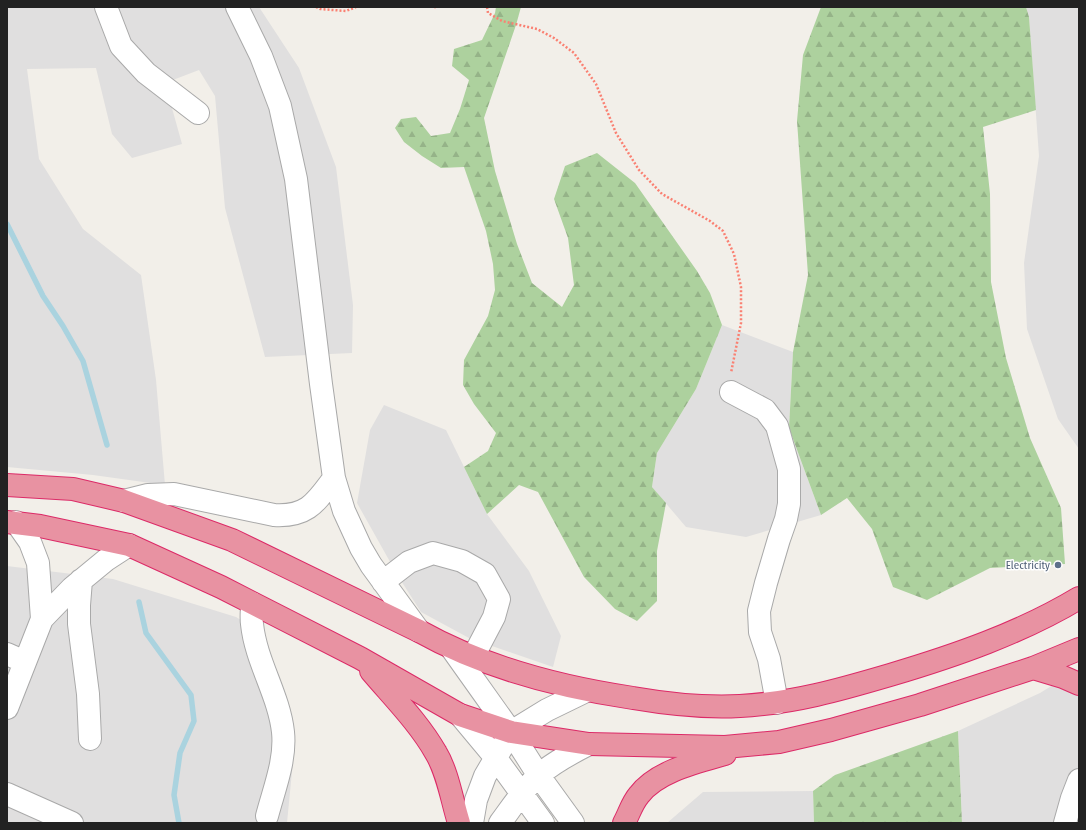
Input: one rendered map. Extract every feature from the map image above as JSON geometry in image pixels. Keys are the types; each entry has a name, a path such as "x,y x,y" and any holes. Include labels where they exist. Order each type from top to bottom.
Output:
{"highway":[{"path":"7,485 73,489 124,501 232,540 419,631 452,649 473,657 519,674 586,691 669,704 739,706 777,703 828,694 943,659 1054,613 1079,598"},
{"path":"12,522 70,532 129,545 221,587 360,658 460,715 511,732 589,744 726,747 779,742 831,730 920,704 1033,668 1079,649"},
{"path":"360,658 406,711 436,753 442,764 458,823"},
{"path":"1033,668 1063,677 1079,684"},
{"path":"624,823 638,795 653,781 687,765 756,745"}],"street":[{"path":"106,7 121,46 146,73 198,113"},
{"path":"237,7 261,56 280,106 294,172 334,478 344,511 361,548 383,582 419,631"},
{"path":"731,392 765,410 777,426 789,469 789,504 786,519 778,539 759,611 760,632 769,659 777,703"},
{"path":"124,501 148,495 174,494 274,515 286,516 297,514 312,506 334,478"},
{"path":"12,522 30,542 38,563 42,619"},
{"path":"7,708 16,658 42,619 63,596 81,580 106,560 129,545"},
{"path":"383,582 409,562 433,553 462,561 485,574 499,599 494,618 473,657"},
{"path":"81,580 79,624 88,694 90,739"},
{"path":"252,603 252,624 257,649 278,707 283,733 281,761 267,816"},
{"path":"452,649 511,732 538,776 573,823"},
{"path":"472,823 476,800 483,782 495,757 511,732 547,710 586,691"},
{"path":"460,715 495,757 543,823"},
{"path":"500,823 538,776 568,754 589,744"},
{"path":"1065,823 1079,780"},
{"path":"7,794 72,823"}],"path":[{"path":"316,7 320,9 346,12 356,7"},
{"path":"487,7 488,13 502,21 537,29 554,38 574,53 596,84 616,133 639,170 662,194 710,221 723,231 734,254 742,287 741,323 732,366 731,392"}],"shaded area":[{"path":"7,7 259,7 299,68 336,167 353,305 352,353 265,357 225,208 215,96 199,70 165,83 182,144 132,158 112,134 96,68 27,69 39,159 83,229 141,275 156,380 165,485 93,475 7,467"},
{"path":"1026,7 1079,7 1079,449 1058,419 1027,329 1024,263 1039,156 1029,17"},
{"path":"722,325 793,352 789,428 821,515 746,537 686,527 652,487 657,453 696,389"},
{"path":"384,405 446,430 487,514 529,571 561,636 553,667 469,638 421,612 398,576 357,503 370,430"},
{"path":"7,566 113,579 236,617 262,633 294,751 287,823 7,823"},
{"path":"1079,669 1079,823 962,823 958,731 1040,693"},
{"path":"813,791 814,823 667,823 703,792"}],"green space":[{"path":"496,7 521,7 484,118 495,171 517,244 532,283 562,307 574,285 568,238 554,199 565,166 597,153 635,183 697,271 710,293 722,325 696,389 657,453 652,487 666,503 657,551 657,601 637,621 615,609 584,577 538,492 519,485 487,514 464,467 488,451 496,433 474,404 463,385 464,360 488,316 495,290 493,264 486,231 464,167 441,168 404,142 395,128 401,119 416,117 431,136 450,133 460,109 469,80 452,66 454,49 482,40 495,13"},
{"path":"821,7 1026,7 1029,17 1036,110 983,127 990,194 991,282 1006,358 1030,438 1061,508 1065,564 990,568 927,600 893,587 872,529 847,498 821,515 789,428 793,352 808,275 797,121 803,55"},
{"path":"958,731 962,823 814,823 813,791 835,775"}],"waterway":[{"path":"7,224 43,296 63,326 83,361 107,445"},
{"path":"139,602 146,633 191,695 194,721 180,753 174,795 179,823"}],"place":[{"name":"Electricity","path":"1058,565"}]}
